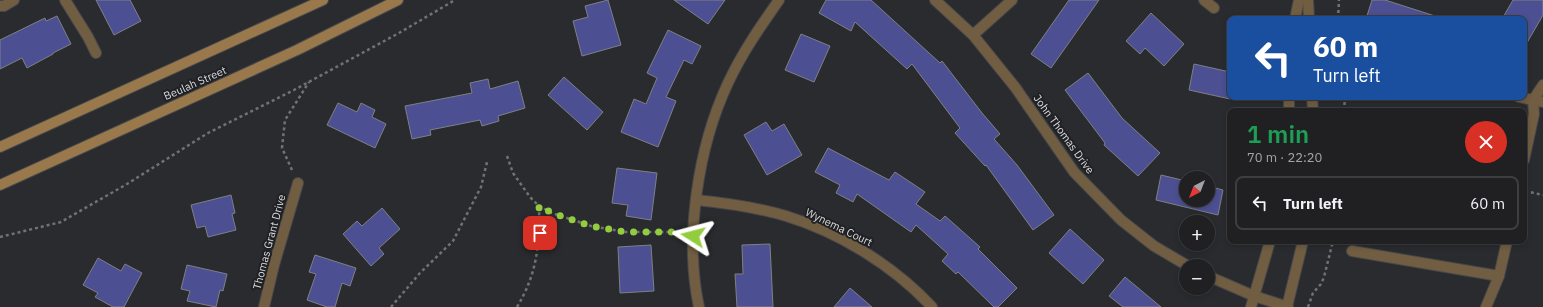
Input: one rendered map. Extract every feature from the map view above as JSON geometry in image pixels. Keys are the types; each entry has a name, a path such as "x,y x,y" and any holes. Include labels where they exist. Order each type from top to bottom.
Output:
{"main road":[{"name":"Beulah Street","path":"0,147 323,0"},
{"name":"Beulah Street","path":"0,185 297,50 398,0"}],"street":[{"path":"0,6 4,6 14,0"},
{"path":"65,0 96,53"},
{"path":"699,307 696,292 693,236 696,200 707,139 728,84 751,40 779,0"},
{"name":"John Thomas Drive","path":"935,0 973,35 1014,87 1074,172 1121,220 1154,246 1179,261"},
{"path":"973,35 1012,0"},
{"path":"1204,0 1214,8"},
{"path":"1295,16 1298,0"},
{"path":"1308,0 1310,16"},
{"path":"1527,146 1534,114 1533,100 1543,85"},
{"path":"1527,99 1543,102"},
{"name":"Thomas Grant Drive","path":"264,307 274,265 298,183"},
{"name":"Wynema Court","path":"696,200 739,205 786,216 816,227 865,252 897,275 932,307"},
{"path":"1251,307 1269,244"},
{"path":"1215,279 1254,296 1287,307 1301,244"},
{"path":"1486,307 1499,276 1506,244"},
{"path":"1352,251 1499,276"}],"path":[{"path":"0,237 61,222 127,184 208,134 310,82 405,30 455,0"},
{"path":"1338,16 1339,0"},
{"path":"298,183 282,148 285,120 310,82"},
{"path":"507,156 513,173 539,206 552,213 591,226 618,231 672,232 693,236"},
{"path":"392,307 420,273 453,241 480,187 487,162"},
{"path":"1527,191 1543,195"},
{"path":"517,307 526,292 536,263 540,233 539,206"},
{"path":"1308,307 1312,293 1322,284 1332,244"}],"building":[{"path":"96,0 130,0 141,21 114,35"},
{"path":"608,0 621,45 582,56 573,21 588,17 585,6"},
{"path":"674,0 725,0 708,24"},
{"path":"826,0 871,0 940,63 942,61 1000,134 994,139 1017,165 1054,215 1033,230 986,165 985,166 955,133 960,128 912,64 907,69 855,22 851,31 819,13"},
{"path":"1069,0 1099,0 1051,68 1031,54"},
{"path":"1372,0 1385,0 1435,16 1367,16"},
{"path":"1513,0 1543,0 1543,15 1527,43 1527,16 1504,16"},
{"path":"1151,13 1184,44 1164,66 1145,48 1140,54 1126,41"},
{"path":"57,16 71,44 27,68 22,58 0,69 0,40 45,18 46,21"},
{"path":"668,30 701,46 692,64 684,60 666,97 676,101 658,147 621,132 634,99 646,104 657,78 647,73"},
{"path":"801,34 830,46 814,82 785,70"},
{"path":"1194,64 1227,71 1227,98 1189,90"},
{"path":"1088,73 1122,118 1160,153 1138,176 1104,145 1105,143 1065,90"},
{"path":"564,77 603,112 587,130 548,95"},
{"path":"488,79 490,89 518,81 525,108 498,116 499,121 482,126 480,120 430,130 431,135 412,139 405,106 472,93 470,83"},
{"path":"338,103 357,112 361,103 375,110 372,117 386,124 375,148 327,125"},
{"path":"766,122 772,131 784,124 802,155 767,175 744,135"},
{"path":"828,148 889,180 895,172 925,192 916,204 940,221 945,216 980,247 978,249 1017,288 998,307 994,307 958,272 956,274 942,261 948,254 916,225 911,232 857,194 853,202 836,193 840,185 815,172"},
{"path":"617,168 657,173 651,220 626,216 628,205 612,203"},
{"path":"1161,175 1179,179 1179,206 1156,200"},
{"path":"1215,188 1223,190 1218,215 1185,207 1215,207"},
{"path":"231,195 235,213 232,214 236,230 208,237 205,226 197,228 191,205"},
{"path":"382,208 400,229 379,248 384,254 371,266 343,234 357,221 362,226"},
{"path":"1070,229 1104,260 1083,284 1049,253"},
{"path":"770,244 773,307 737,307 735,274 743,274 742,245"},
{"path":"651,245 654,291 620,293 618,247"},
{"path":"315,255 356,268 350,286 342,283 335,307 327,307 307,300 316,274 309,272"},
{"path":"98,258 121,271 125,264 142,273 124,307 113,307 95,297 98,293 83,285"},
{"path":"187,265 227,274 223,291 220,290 216,307 187,301 190,291 181,289"},
{"path":"1125,277 1161,307 1123,307 1109,296"},
{"path":"850,288 872,307 834,307"}],"route":[{"path":"540,233 539,206 552,213 591,226 625,232 672,232 693,236"}]}
